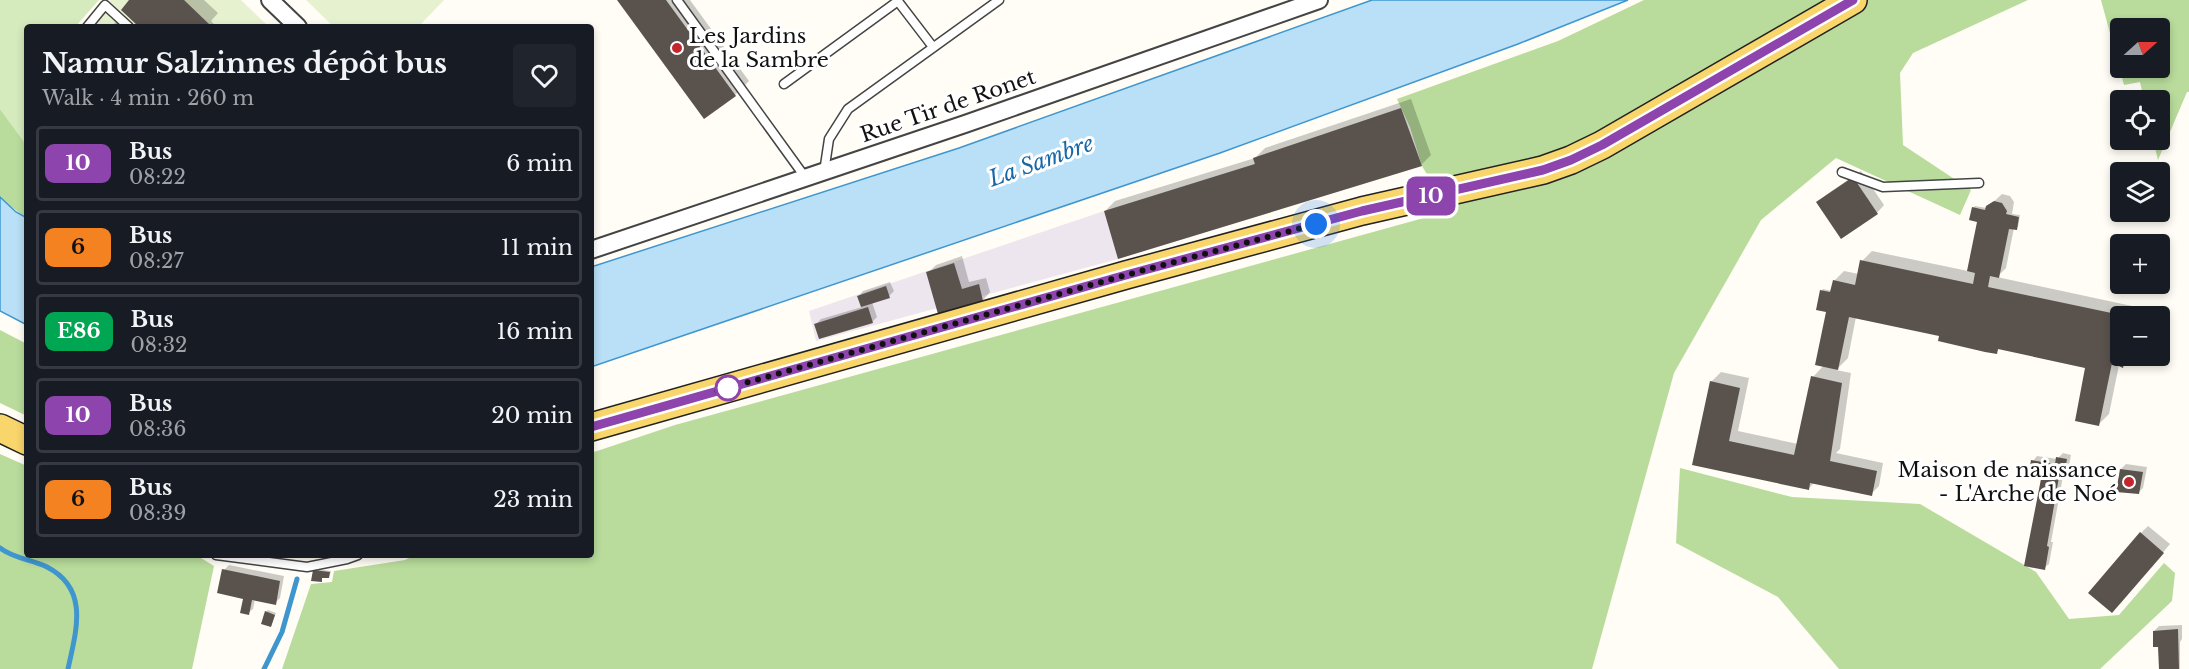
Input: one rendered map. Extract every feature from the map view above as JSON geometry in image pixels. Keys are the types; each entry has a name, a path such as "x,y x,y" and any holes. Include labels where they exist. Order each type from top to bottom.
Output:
{"main road":[{"path":"594,426 1126,275 1362,211 1543,170 1602,145 1853,0"},
{"path":"0,428 24,440"}],"street":[{"path":"270,0 295,24"},
{"name":"Rue Tir de Ronet","path":"594,249 824,172 1319,0"}],"lane":[{"path":"677,0 805,177"},
{"path":"784,84 897,0 933,47"},
{"path":"824,172 829,139 848,109 999,0"},
{"path":"89,24 105,5 126,24"},
{"path":"1842,172 1883,187 1979,183"},
{"path":"239,558 307,567 350,558"}],"shaded area":[{"path":"1401,108 1422,166 1118,259 816,341 809,311 1104,211 1254,164 1253,158"}],"green space":[{"path":"0,0 99,0 78,24 24,24 24,142 0,109"},
{"path":"111,0 241,0 266,24 92,24"},
{"path":"306,0 444,0 421,24 331,24"},
{"path":"1644,0 2028,0 1913,53 1900,73 1903,145 1971,190 1960,215 1836,158 1761,220 1674,373 1592,669 282,669 311,584 332,582 334,571 409,558 594,558 594,452 675,425 1449,211 1422,166 1410,127 1397,99 1558,41"},
{"path":"2101,0 2189,0 2189,92 2187,92 2170,132 2170,90 2142,90 2140,82 2124,85 2122,78 2170,78 2170,18 2110,18 2110,33"},
{"path":"0,109 24,142 24,216 0,199"},
{"path":"2156,150 2162,150 2158,160"},
{"path":"0,330 24,342 24,415 0,403"},
{"path":"0,454 24,465 24,558 201,558 214,566 192,669 0,669"},
{"path":"1680,468 1792,497 1920,504 2036,572 2069,619 2119,615 2164,563 2175,573 2172,601 2100,669 1839,669 1778,597 1676,543"}],"water":[{"name":"La Sambre","path":"1372,0 1628,0 1518,44 1220,153 594,366 594,266 959,148"},
{"path":"0,197 24,216 24,323 0,311"}],"building":[{"path":"129,0 184,0 209,24 136,24 121,10"},
{"name":"Les Jardins de la Sambre","path":"617,0 666,0 736,96 704,119"},
{"path":"1401,108 1422,166 1118,259 1104,211 1255,164 1253,158"},
{"path":"1853,177 1878,214 1841,239 1816,202"},
{"path":"1994,201 2002,203 2007,211 2006,214 2019,217 2017,230 2009,229 1999,278 1990,276 1988,287 2110,313 2111,366 2099,426 2075,421 2085,368 1998,349 1997,354 1985,352 1938,341 1939,336 1849,317 1838,370 1815,365 1826,312 1816,310 1820,290 1830,292 1833,280 1855,285 1860,260 1973,284 1975,273 1967,271 1977,222 1969,220 1972,207 1985,210 1986,206"},
{"path":"954,263 962,289 979,284 983,301 938,314 926,272"},
{"path":"886,286 890,298 861,307 857,296"},
{"path":"868,307 873,323 819,339 814,324"},
{"path":"1811,376 1842,383 1830,461 1877,471 1872,496 1810,483 1809,490 1692,465 1710,381 1740,388 1729,441 1794,455"},
{"path":"2056,457 2067,459 2064,478 2059,477 2045,570 2024,566 2041,479 2028,477 2031,460 2055,464"},
{"name":"Maison de naissance - L'Arche de Noé","path":"2120,469 2143,472 2139,494 2116,492"},
{"path":"2140,532 2164,553 2112,613 2088,593"},
{"path":"222,569 280,581 276,605 252,600 249,615 240,613 243,599 217,593"},
{"path":"313,570 330,572 329,578 322,578 322,582 311,581"},
{"path":"265,611 275,615 271,627 261,624"},
{"path":"2178,629 2179,669 2159,669 2158,647 2153,647 2153,631"}],"waterway":[{"path":"0,548 47,567 61,576 70,587 77,612 68,669"},
{"path":"264,669 282,632 297,579"}],"bus line":[{"name":"10","path":"594,426 1126,275 1362,211 1543,170 1602,145 1853,0"}],"place":[{"name":"Les Jardins de la Sambre","path":"677,48"},
{"name":"Maison de naissance - L'Arche de Noé","path":"2129,482"}],"route":[{"path":"728,388 717,391 1126,275 1316,224"}]}
